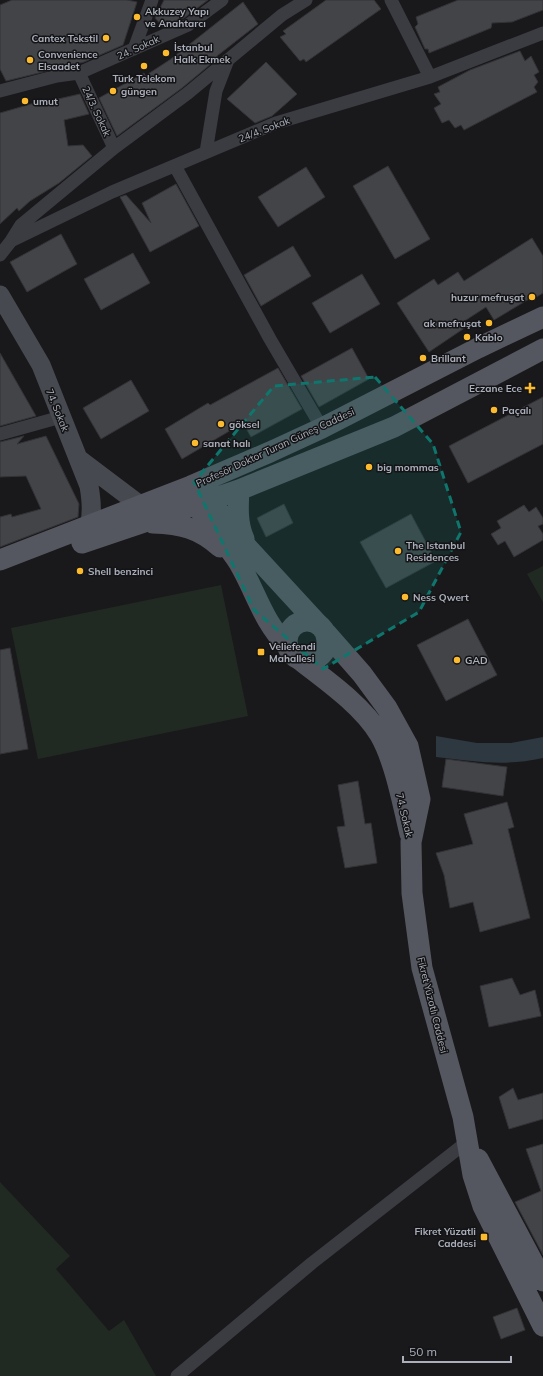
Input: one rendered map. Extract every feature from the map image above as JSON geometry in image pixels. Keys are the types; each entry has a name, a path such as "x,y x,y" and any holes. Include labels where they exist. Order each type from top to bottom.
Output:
{"main road":[{"name":"74. Sokak","path":"0,295 41,365 79,459 142,514"},
{"name":"Profesör Doktor Turan Güneş Caddesi","path":"198,497 322,428 478,348 543,317"},
{"name":"Profesör Doktor Turan Güneş Caddesi","path":"0,560 90,526 142,514 198,497 239,490 394,427 543,349"},
{"path":"76,545 90,526 92,500 89,486 79,459"},
{"path":"239,490 238,510 243,555"},
{"path":"198,497 243,555"},
{"name":"Profesör Doktor Turan Güneş Caddesi","path":"0,570 76,545 142,514"},
{"path":"142,514 195,530 214,542 243,555"},
{"name":"74. Sokak","path":"243,555 322,628 362,674 388,708 408,746 420,800 412,842"},
{"name":"74. Sokak","path":"243,555 262,612 294,654 362,712 380,735 395,774 412,842"},
{"path":"304,621 322,628 327,646 324,652 313,660 294,654 287,640 292,628 304,621"},
{"name":"Fikret Yüzatlı Caddesi","path":"412,842 412,893 422,968 468,1141"},
{"path":"468,1141 543,1282"},
{"path":"468,1141 473,1175 483,1206 543,1326"}],"street":[{"path":"134,49 152,0"},
{"name":"24. Sokak","path":"0,91 57,76 79,73 188,25 222,0"},
{"path":"11,241 21,225 114,148 188,93 282,15 306,0"},
{"path":"391,0 430,76"},
{"name":"24/4. Sokak","path":"0,255 11,241 112,192 276,123 430,76 543,33"},
{"path":"206,152 216,91 228,60"},
{"name":"24/3. Sokak","path":"79,73 114,148"},
{"path":"175,166 270,339 322,428"},
{"path":"0,434 61,417"},
{"path":"177,1376 312,1263 468,1141"}],"highlighted area":[{"path":"375,377 433,444 461,532 419,612 323,669 254,610 194,482 274,386"}],"shaded area":[{"path":"543,566 543,602 527,574"},
{"path":"221,585 248,716 38,759 11,628"},
{"path":"436,736 477,743 511,743 543,737 543,758 529,761 502,763 436,757"},
{"path":"0,1182 70,1256 56,1269 109,1331 124,1320 156,1376 0,1376"}],"building":[{"path":"12,0 127,0 137,2 123,45 84,62 6,81 0,69 0,5"},
{"path":"164,0 208,0 184,18 163,27 155,18"},
{"path":"326,0 374,0 381,9 306,62 304,59 300,61 280,37 286,34 283,31"},
{"path":"458,0 543,0 543,10 512,22 492,23 491,28 429,53 428,49 425,49 415,27 418,24 416,17"},
{"path":"243,2 258,24 217,56 218,58 182,88 117,136 99,98 144,73 145,76 171,59"},
{"path":"520,51 525,61 531,56 539,72 534,75 538,82 534,87 537,92 464,130 461,125 455,128 449,120 442,123 434,108 441,104 434,94 440,92 438,87 470,70"},
{"path":"266,62 297,94 272,116 255,123 227,99"},
{"path":"80,94 89,114 64,120 68,146 83,145 92,156 59,183 30,201 19,211 17,208 0,224 0,113 45,100 45,102"},
{"path":"388,166 430,239 395,259 353,186"},
{"path":"306,167 325,197 278,227 258,197"},
{"path":"176,184 199,226 150,252 120,197 126,195 151,223 142,203"},
{"path":"61,234 77,264 27,292 10,262"},
{"path":"532,238 543,256 543,293 530,301 529,299 494,320 486,307 463,322 466,327 429,352 397,303 434,279 438,285 458,272 464,281"},
{"path":"293,246 311,276 261,306 244,275"},
{"path":"133,253 150,283 101,310 84,279"},
{"path":"362,274 380,304 330,333 312,303"},
{"path":"352,348 369,379 319,407 301,376"},
{"path":"0,353 36,416 0,426"},
{"path":"278,368 302,409 251,437 243,423 182,459 165,429 208,403 210,405"},
{"path":"131,380 149,411 101,439 83,408"},
{"path":"543,397 543,444 468,483 449,446"},
{"path":"24,436 17,444 46,436 79,504 78,517 0,547 0,517 11,514 12,517 41,509 26,476 0,477 0,442"},
{"path":"284,504 293,523 266,537 257,518"},
{"path":"524,505 529,512 536,507 543,518 543,524 538,526 543,534 543,540 514,557 505,541 498,545 491,534 501,528 497,521"},
{"name":"The Istanbul Residences","path":"411,514 436,561 386,588 360,542"},
{"name":"GAD","path":"468,619 497,675 446,701 417,645"},
{"path":"10,648 28,749 0,754 0,650"},
{"path":"446,759 507,767 503,796 442,787"},
{"path":"358,781 365,824 371,823 377,863 345,868 337,827 345,826 338,785"},
{"path":"507,802 514,827 508,829 530,918 480,932 473,902 450,908 444,875 436,853 473,844 464,814"},
{"path":"512,978 520,995 535,990 541,1016 489,1027 480,986"},
{"path":"513,1088 518,1100 543,1093 543,1119 509,1129 499,1097"},
{"path":"543,1144 543,1255 515,1202 541,1191 526,1149"},
{"path":"517,1308 525,1330 501,1339 493,1317"}],"place":[{"name":"Akkuzey Yapı ve Anahtarcı","path":"137,17"},
{"name":"Cantex Tekstil","path":"106,38"},
{"name":"İstanbul Halk Ekmek","path":"166,53"},
{"name":"Convenience Elsaadet","path":"30,60"},
{"name":"Türk Telekom","path":"144,66"},
{"name":"güngen","path":"113,91"},
{"name":"umut","path":"25,101"},
{"name":"huzur mefruşat","path":"532,297"},
{"name":"ak mefruşat","path":"489,323"},
{"name":"Kablo","path":"467,337"},
{"name":"Brillant","path":"423,358"},
{"name":"Eczane Ece","path":"530,388"},
{"name":"Paçalı","path":"494,410"},
{"name":"göksel","path":"221,424"},
{"name":"sanat halı","path":"195,443"},
{"name":"big mommas","path":"369,467"},
{"name":"The Istanbul Residences","path":"398,551"},
{"name":"Shell benzinci","path":"80,571"},
{"name":"Ness Qwert","path":"405,597"},
{"name":"Veliefendi Mahallesi","path":"261,652"},
{"name":"GAD","path":"457,660"},
{"name":"Fikret Yüzatli Caddesi","path":"484,1237"}]}
